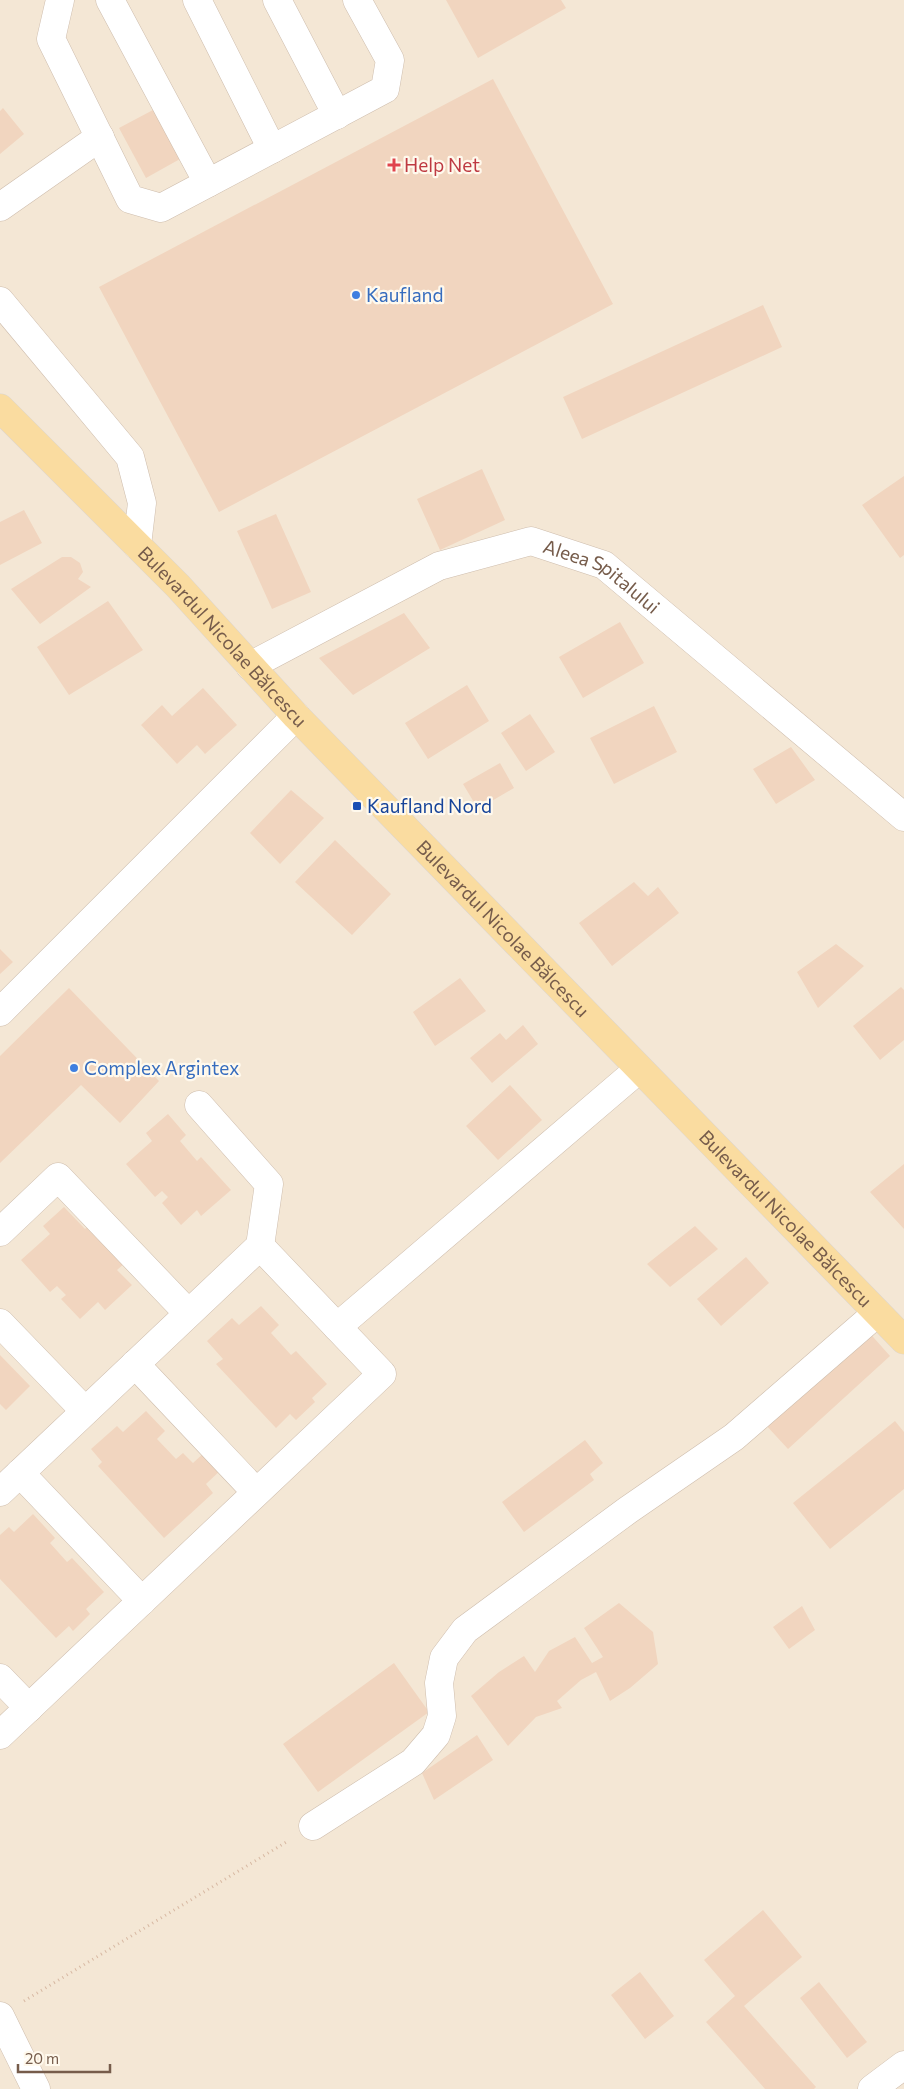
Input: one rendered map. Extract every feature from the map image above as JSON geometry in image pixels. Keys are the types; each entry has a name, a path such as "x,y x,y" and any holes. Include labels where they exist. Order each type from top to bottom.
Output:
{"main road":[{"name":"Bulevardul Nicolae Bălcescu","path":"0,408 137,545 296,716 904,1340"}],"street":[{"path":"60,0 51,39 130,199 161,208 385,89 390,60 357,0"},
{"path":"110,0 208,183"},
{"path":"197,0 272,149"},
{"path":"277,0 337,115"},
{"path":"0,207 100,137"},
{"path":"0,301 130,457 142,503 137,545"},
{"name":"Aleea Spitalului","path":"250,666 439,566 531,541 604,564 904,817"},
{"path":"0,1012 296,716"},
{"path":"337,1327 640,1069"},
{"path":"0,1492 260,1246 269,1184 199,1105"},
{"path":"0,1232 58,1177 188,1313"},
{"path":"0,1735 382,1374 260,1246"},
{"path":"313,1826 413,1762 436,1735 442,1716 439,1683 444,1658 465,1630 628,1510 734,1437 877,1313"},
{"path":"0,1322 85,1411"},
{"path":"135,1364 256,1492"},
{"path":"20,1473 142,1601"},
{"path":"0,1678 29,1708"},
{"path":"9,2010 36,2089"},
{"path":"872,2089 902,2070"}],"path":[{"path":"9,2010 313,1826"}],"shaded area":[{"path":"0,0 904,0 904,2089 0,2089"}],"building":[{"path":"446,0 561,0 566,8 478,58"},
{"name":"Kaufland","path":"493,79 613,304 219,512 99,287"},
{"path":"3,108 24,134 0,154 0,111"},
{"path":"153,110 180,159 146,178 119,128"},
{"path":"763,305 782,347 582,439 563,397"},
{"path":"482,469 505,520 440,550 417,499"},
{"path":"904,476 904,555 900,558 862,505"},
{"path":"24,510 42,543 0,565 0,522"},
{"path":"276,514 311,592 272,609 237,531"},
{"path":"62,557 71,557 80,563 83,572 78,579 91,587 40,624 11,589"},
{"path":"108,601 143,650 69,695 37,647"},
{"path":"404,613 430,648 353,695 319,658"},
{"path":"620,622 644,663 583,698 559,657"},
{"path":"467,685 489,721 428,759 405,723"},
{"path":"203,688 237,725 205,754 197,745 177,764 141,725 162,705 172,716"},
{"path":"654,706 677,752 614,784 590,738"},
{"path":"530,714 555,752 526,771 501,733"},
{"path":"791,747 815,780 776,804 753,769"},
{"path":"500,763 514,788 478,809 463,784"},
{"path":"291,790 324,818 280,864 250,833"},
{"path":"335,840 391,894 352,935 295,882"},
{"path":"634,882 648,896 658,887 679,913 612,966 579,923"},
{"path":"836,944 864,966 818,1008 797,972"},
{"path":"0,949 13,962 0,974"},
{"path":"460,978 486,1011 435,1046 413,1012"},
{"path":"901,987 904,990 904,1040 880,1060 853,1026"},
{"name":"Complex Argintex","path":"69,988 159,1081 120,1123 81,1085 0,1163 0,1056"},
{"path":"523,1025 538,1044 492,1083 470,1058 500,1033 506,1040"},
{"path":"510,1085 542,1120 498,1160 466,1126"},
{"path":"168,1114 186,1135 180,1141 197,1161 201,1157 231,1190 201,1216 197,1210 181,1225 162,1203 168,1197 162,1191 155,1197 126,1164 152,1141 146,1133"},
{"path":"904,1164 904,1229 870,1192"},
{"path":"64,1207 85,1229 107,1208 143,1247 117,1270 132,1285 105,1310 98,1302 80,1319 61,1299 66,1295 57,1286 50,1292 21,1260 50,1234 43,1226"},
{"path":"695,1226 718,1249 670,1287 647,1264"},
{"path":"746,1257 769,1283 721,1326 697,1299"},
{"path":"261,1306 279,1325 271,1333 291,1355 296,1351 327,1384 312,1398 315,1402 296,1420 290,1414 276,1428 216,1364 223,1359 207,1341 232,1318 239,1325"},
{"path":"866,1329 890,1356 788,1449 764,1423"},
{"path":"0,1355 30,1386 6,1410 0,1404"},
{"path":"146,1411 165,1431 157,1439 176,1459 183,1453 193,1463 206,1451 223,1468 206,1484 213,1493 164,1538 98,1466 102,1462 91,1449 117,1426 123,1432"},
{"path":"895,1421 904,1432 904,1489 830,1549 793,1503"},
{"path":"585,1440 603,1463 590,1474 594,1480 524,1532 502,1502"},
{"path":"33,1514 55,1538 50,1543 67,1562 72,1558 104,1592 86,1609 90,1614 73,1631 69,1626 56,1638 0,1579 0,1535 9,1527 14,1532"},
{"path":"619,1603 653,1632 658,1664 630,1688 610,1701 596,1672 581,1680 557,1701 562,1708 536,1717 508,1746 471,1696 499,1672 524,1656 535,1672 549,1651 575,1637 592,1663 603,1657 584,1628"},
{"path":"802,1606 815,1630 789,1649 773,1627"},
{"path":"394,1663 429,1712 318,1792 283,1744"},
{"path":"477,1735 493,1760 434,1800 422,1773"},
{"path":"763,1910 802,1957 744,2006 816,2087 814,2089 765,2089 706,2022 735,1996 704,1960"},
{"path":"640,1972 674,2016 645,2039 611,1995"},
{"path":"819,1982 867,2042 847,2058 800,1998"}],"place":[{"name":"Help Net","path":"394,165"},
{"name":"Kaufland","path":"356,295"},
{"name":"Kaufland Nord","path":"357,806"},
{"name":"Complex Argintex","path":"74,1068"}]}
